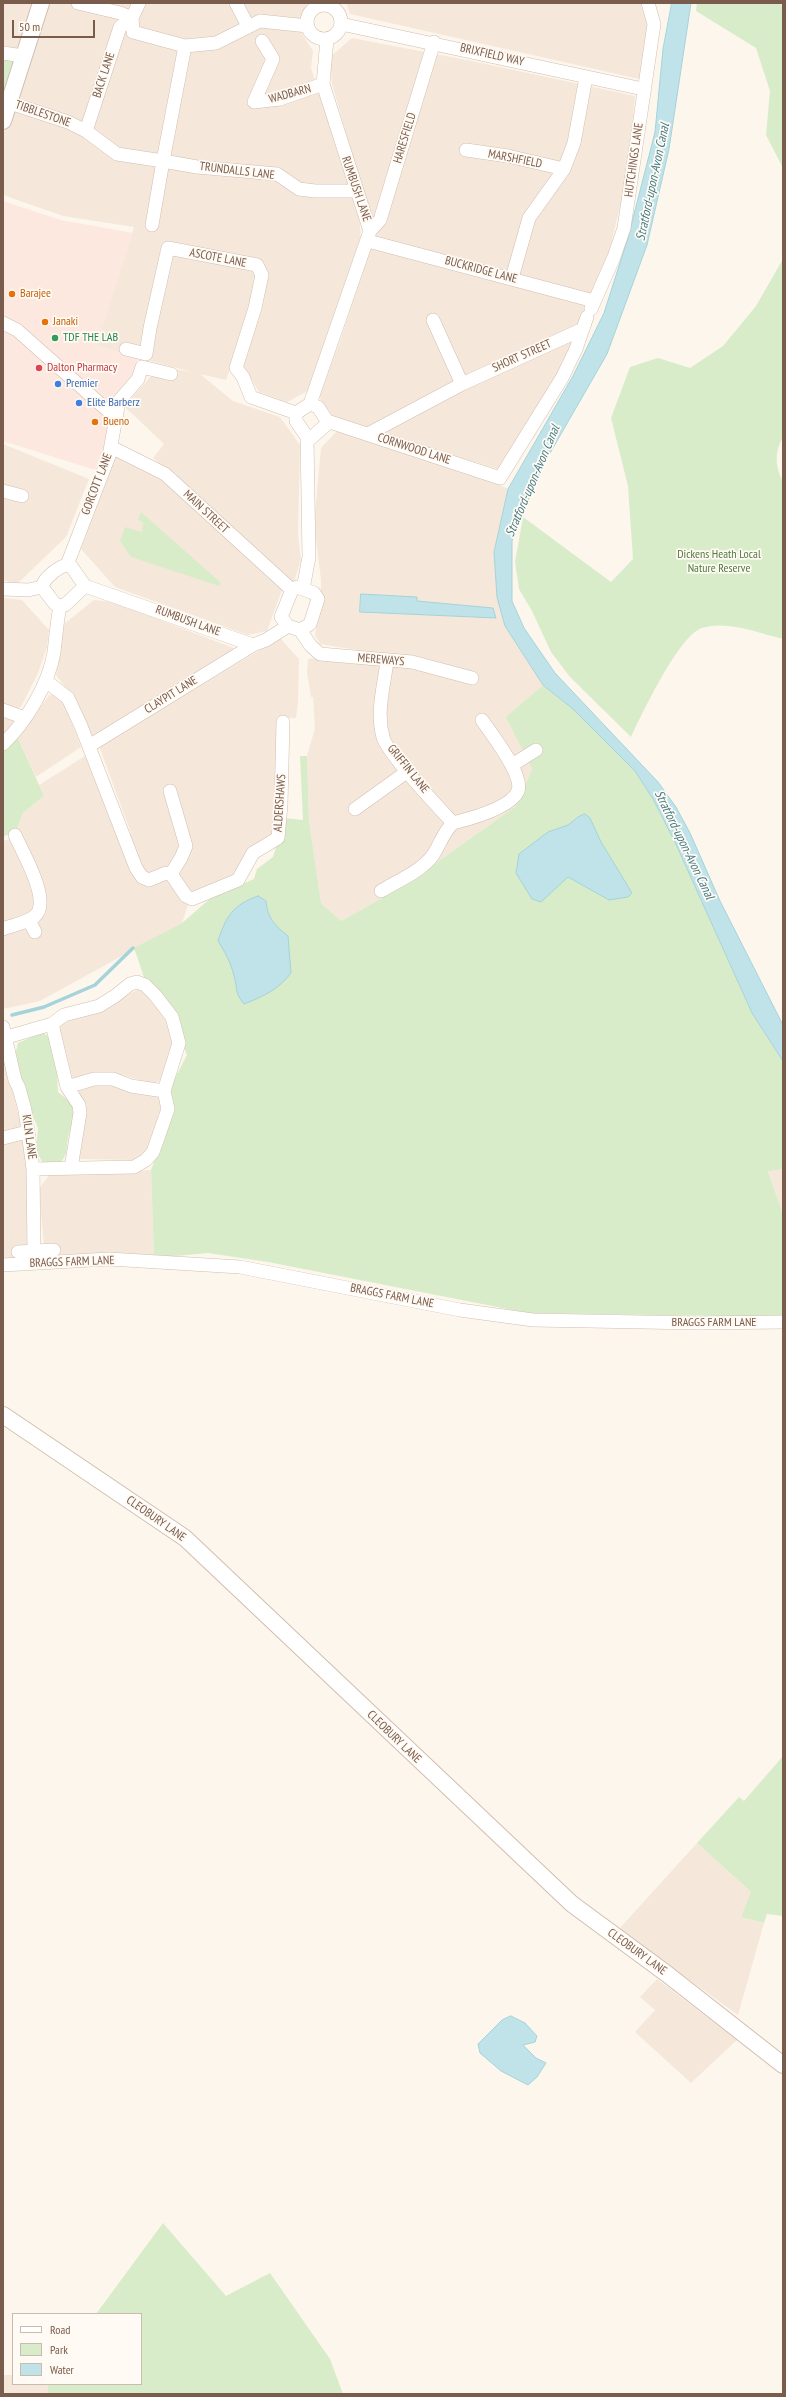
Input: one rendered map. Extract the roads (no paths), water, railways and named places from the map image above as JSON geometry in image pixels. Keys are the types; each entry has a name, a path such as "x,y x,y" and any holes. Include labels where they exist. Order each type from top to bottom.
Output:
{"street":[{"path":"3,121 41,3"},
{"path":"78,3 120,13 132,18 133,32 185,46 216,43 255,31 260,21 308,26"},
{"name":"BACK LANE","path":"86,131 120,27 132,18 139,3"},
{"path":"236,3 255,31"},
{"name":"HUTCHINGS LANE","path":"500,478 562,378 614,257 624,228 643,89 654,24 648,4"},
{"path":"319,5 330,7 335,10 341,18 341,24 337,34 327,39 313,34 308,26 312,12 319,5"},
{"name":"BRIXFIELD WAY","path":"341,24 434,42 643,89"},
{"name":"WADBARN","path":"255,31 273,60 254,102 280,99 323,84"},
{"name":"RUMBUSH LANE","path":"327,39 323,84 369,236"},
{"name":"HARESFIELD","path":"369,236 380,220 434,42"},
{"path":"152,224 185,46"},
{"path":"3,53 23,56"},
{"path":"512,278 530,218 564,169 574,143 586,77"},
{"name":"TIBBLESTONE","path":"10,103 68,122 86,131 117,154 163,161"},
{"name":"MARSHFIELD","path":"466,150 508,156 564,169"},
{"name":"TRUNDALLS LANE","path":"163,161 197,167 277,174 300,189 315,191 356,191"},
{"path":"298,590 314,593 318,599 310,624 300,630 288,626 281,617 298,590 309,556 306,437 296,421 296,413 310,404 369,236"},
{"name":"BUCKRIDGE LANE","path":"369,236 512,278 589,314"},
{"name":"ASCOTE LANE","path":"126,349 146,354 150,328 168,248 257,265 262,275 255,308 236,368 243,377 252,397 296,413"},
{"name":"SHORT STREET","path":"368,434 589,314"},
{"path":"433,320 462,384"},
{"path":"3,323 16,330 115,417"},
{"name":"GORCOTT LANE","path":"67,564 111,447 119,401 138,379 142,367 171,374"},
{"path":"306,437 311,438 327,424 327,421 318,407 310,404"},
{"name":"CORNWOOD LANE","path":"327,421 500,478"},
{"name":"MAIN STREET","path":"111,447 165,474 298,590"},
{"path":"3,491 22,496"},
{"path":"67,564 71,566 85,586 65,605 60,606 54,604 42,587 44,582 61,566 67,564"},
{"name":"RUMBUSH LANE","path":"85,586 253,645"},
{"path":"3,588 28,590 42,587"},
{"path":"3,744 25,718 46,681 54,653 60,606"},
{"path":"253,645 272,637 288,626"},
{"name":"MEREWAYS","path":"300,630 311,646 320,654 412,662 472,678"},
{"name":"CLAYPIT LANE","path":"89,746 253,645"},
{"name":"GRIFFIN LANE","path":"387,661 380,710 383,738 408,771 452,823"},
{"path":"46,681 68,698 89,746 136,868 142,877 149,880 166,873 171,874 181,858 186,846 170,791"},
{"path":"3,710 25,718"},
{"path":"381,891 421,866 433,856 444,832 452,823 492,810 512,799 518,790 518,778 512,765 482,720"},
{"name":"ALDERSHAWS","path":"171,874 186,896 192,899 238,880 253,853 278,838 281,805 283,722"},
{"path":"512,765 536,750"},
{"path":"354,809 408,771"},
{"path":"3,929 29,920 36,916 40,909 41,898 15,835"},
{"path":"29,920 35,932"},
{"path":"5,1032 52,1024 64,1015 99,1006 116,996 130,984 137,982 145,985 172,1017 179,1043 164,1091 168,1109 153,1152 146,1160 134,1167 33,1169"},
{"path":"52,1024 67,1087 76,1101 80,1113 71,1168"},
{"name":"KILN LANE","path":"5,1032 15,1080 19,1088 25,1110 33,1169 34,1251"},
{"path":"67,1087 94,1079 113,1079 131,1086 164,1091"},
{"path":"3,1138 27,1132"},
{"path":"18,1252 54,1250"},
{"name":"BRAGGS FARM LANE","path":"3,1265 109,1259 240,1267 460,1310 533,1320 698,1323 783,1322"},
{"name":"CLEOBURY LANE","path":"3,1415 185,1538 572,1904 667,1974 783,2065"}],"water":[{"name":"Stratford-upon-Avon Canal","path":"672,3 691,3 669,149 647,245 607,354 546,460 521,516 512,541 512,601 524,628 555,673 658,782 676,807 690,833 720,901 783,1025 783,1061 752,1013 675,842 653,799 635,771 573,709 543,685 505,626 497,597 494,552 508,489 573,376 604,313 628,238 655,132 663,49"},
{"path":"361,594 417,597 417,601 493,608 496,618 360,612"},
{"path":"585,814 590,818 601,842 632,893 628,897 609,900 568,877 541,902 532,899 516,873 519,854 548,832 568,825 578,817"},
{"path":"258,896 266,901 268,912 272,921 288,936 291,973 281,984 270,992 244,1004 237,993 233,971 218,941 224,925 232,912 242,903"},
{"path":"511,2016 525,2023 537,2036 535,2042 523,2045 536,2058 546,2063 537,2077 528,2085 501,2071 480,2053 478,2044 502,2020"}],"waterway":[{"path":"12,1015 44,1007 95,985 133,948"}],"place":[{"name":"Barajee","path":"12,294"},
{"name":"Janaki","path":"45,322"},
{"name":"TDF THE LAB","path":"55,338"},
{"name":"Dalton Pharmacy","path":"39,368"},
{"name":"Premier","path":"58,384"},
{"name":"Elite Barberz","path":"79,403"},
{"name":"Bueno","path":"95,422"}],"park label":[{"name":"Dickens Heath Local Nature Reserve","path":"719,562"}]}
